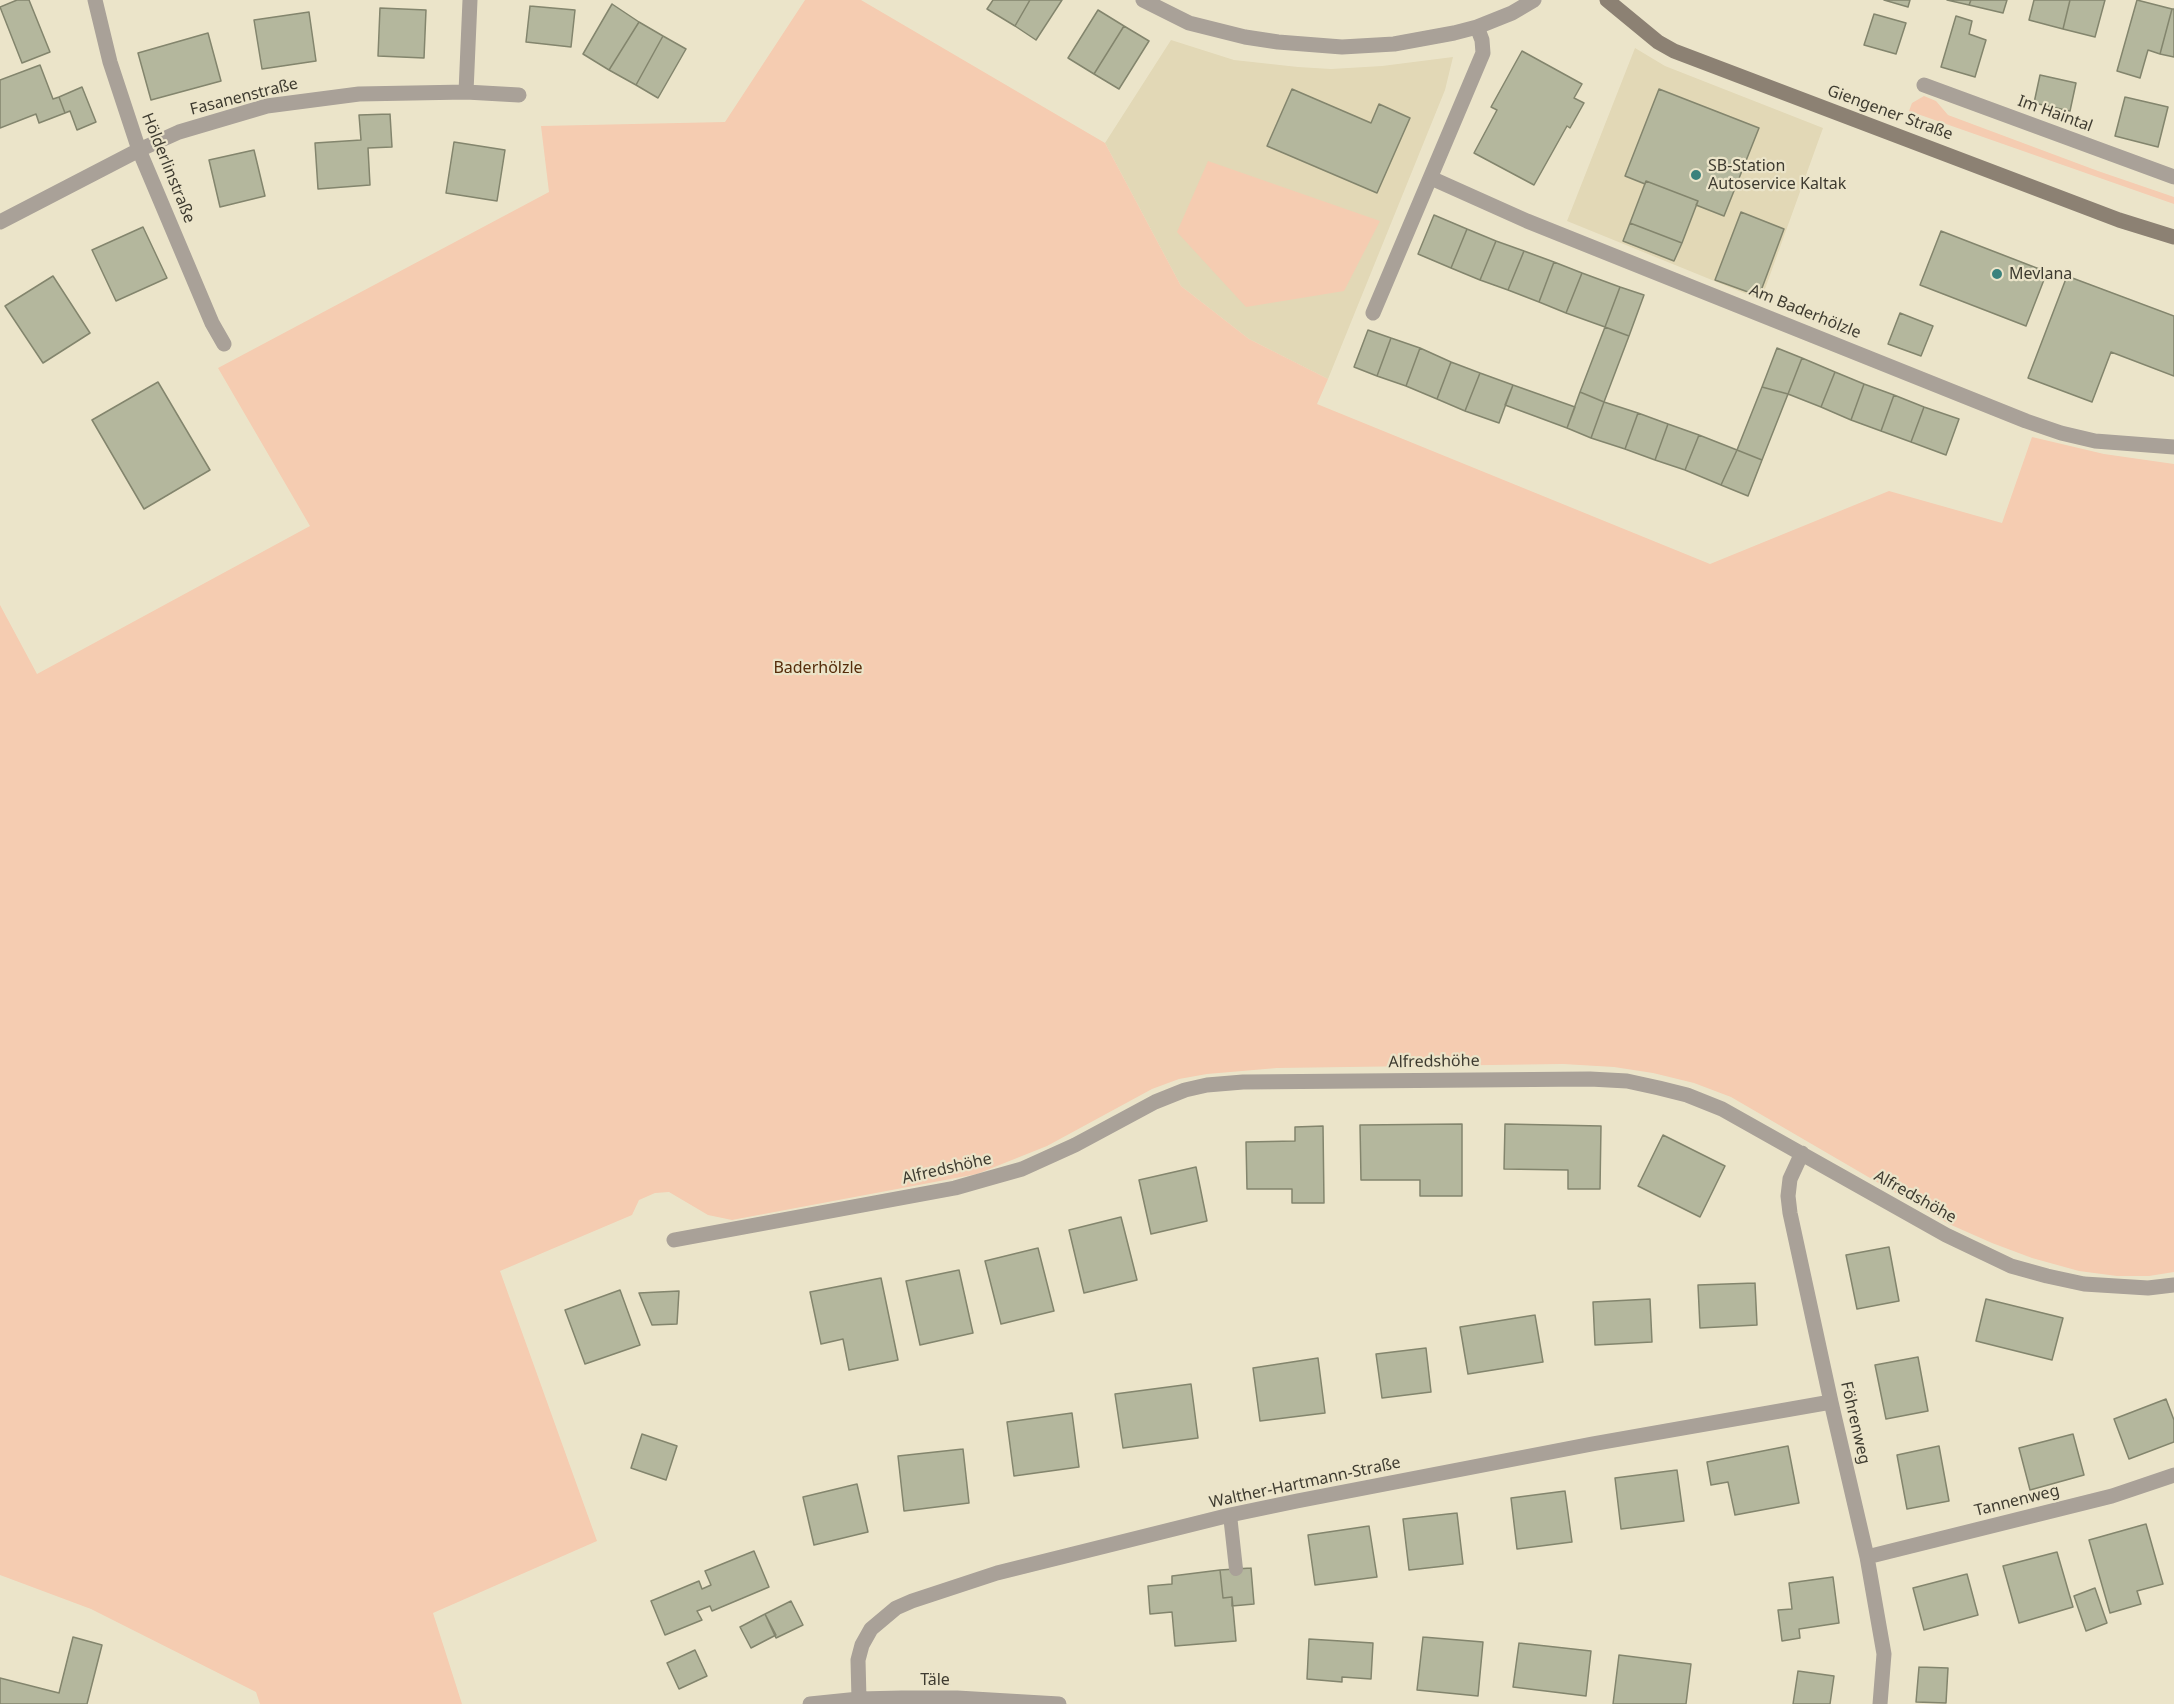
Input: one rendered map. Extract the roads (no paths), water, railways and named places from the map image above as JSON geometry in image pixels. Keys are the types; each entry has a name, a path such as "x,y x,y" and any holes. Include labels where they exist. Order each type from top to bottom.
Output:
{"main road":[{"name":"Giengener Straße","path":"1607,0 1658,42 1674,51 2119,220 2174,237"}],"street":[{"name":"Hölderlinstraße","path":"95,0 110,62 140,150 212,323 224,344"},
{"path":"466,92 470,0"},
{"path":"1143,0 1189,23 1219,31 1245,37 1342,47 1424,40 1477,27 1512,13 1534,0"},
{"path":"1373,313 1483,53 1482,40 1477,27"},
{"name":"Im Haintal","path":"1924,85 2174,177"},
{"name":"Fasanenstraße","path":"0,222 179,132 267,106 359,94 466,92 519,95"},
{"name":"Am Baderhölzle","path":"1431,178 1527,221 2026,422 2095,441 2174,447"},
{"name":"Alfredshöhe","path":"674,1240 955,1188 981,1181 1022,1169 1175,1094 1207,1085 1578,1079 1627,1082 1687,1095 1722,1109 1946,1235 2011,1266 2084,1284 2139,1288 2174,1287"},
{"name":"Föhrenweg","path":"1802,1153 1790,1179 1788,1196 1790,1212 1867,1557 1884,1654 1880,1704"},
{"name":"Walther-Hartmann-Straße","path":"859,1699 858,1660 862,1645 871,1629 896,1608 933,1592 997,1573 1230,1515 1580,1447 1831,1402"},
{"name":"Tannenweg","path":"1867,1557 2112,1496 2174,1475"},
{"name":"Täle","path":"810,1704 859,1699 957,1698 1059,1704"}],"lane":[{"path":"1230,1515 1236,1569"}],"place":[{"name":"SB-Station Autoservice Kaltak","path":"1696,175"},
{"name":"Mevlana","path":"1997,274"}],"park label":[{"name":"Baderhölzle","path":"818,668"}]}
